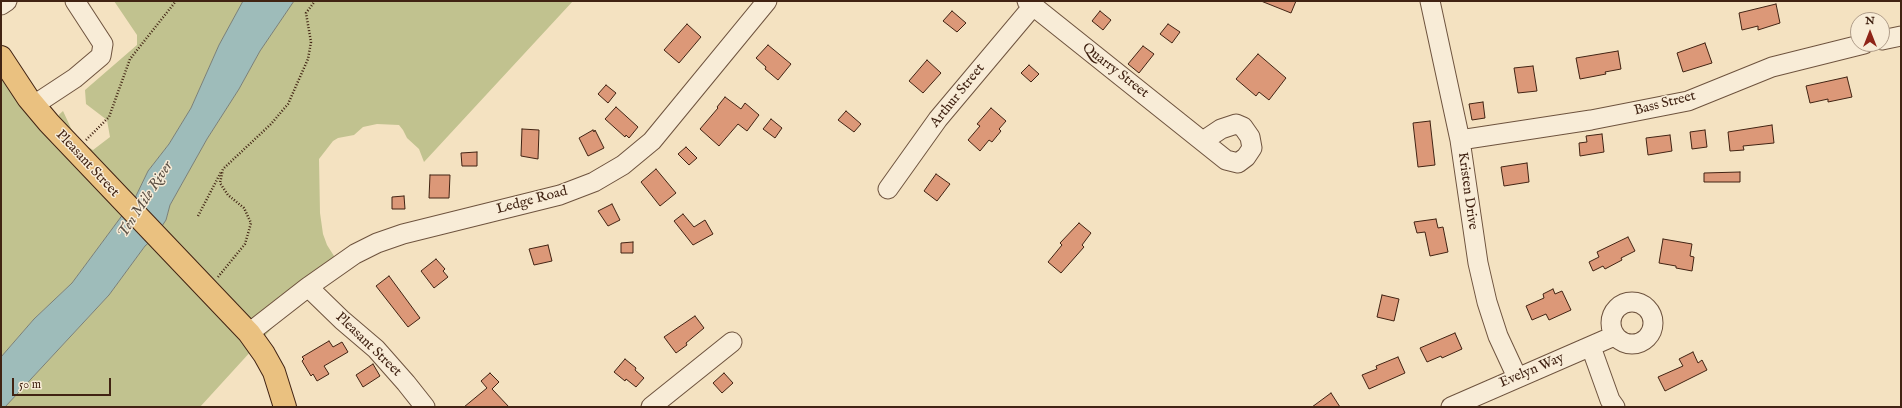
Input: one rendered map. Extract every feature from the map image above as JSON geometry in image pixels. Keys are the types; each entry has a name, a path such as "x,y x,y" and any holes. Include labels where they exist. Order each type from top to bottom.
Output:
{"main road":[{"name":"Pleasant Street","path":"1,57 34,105 75,152 249,333 264,354 274,372 285,407"}],"street":[{"path":"1,5 7,1"},
{"path":"34,105 75,78 102,56 103,44 75,1"},
{"name":"Ledge Road","path":"249,333 308,287 355,254 377,243 403,234 560,195 594,182 623,165 652,141 767,1"},
{"name":"Kristen Drive","path":"1430,1 1460,140 1478,263 1487,302 1498,336 1517,377"},
{"name":"Quarry Street","path":"1030,3 1203,141"},
{"name":"Arthur Street","path":"888,188 938,119 1030,3"},
{"path":"1890,38 1901,36"},
{"name":"Bass Street","path":"1460,140 1591,120 1688,101 1772,67 1850,48"},
{"name":"Pleasant Street","path":"308,287 376,349 425,407"},
{"name":"Evelyn Way","path":"1451,407 1614,336"},
{"path":"652,407 732,342"},
{"path":"1591,347 1610,400 1615,407"}],"path":[{"path":"75,152 109,117 130,59 176,1"},
{"path":"198,216 222,169 271,124 288,104 308,59 311,42 306,13 315,1"},
{"path":"209,291 224,268 245,244 251,223 244,208 228,195 220,183 222,169"}],"green space":[{"path":"114,1 243,1 219,45 191,108 169,144 148,171 135,198 72,283 34,319 1,357 1,62 49,124 63,111 76,139 93,150 110,137 107,120 86,104 85,90 137,45 137,35"},
{"path":"294,1 573,1 424,162 419,149 407,138 399,125 377,124 363,127 354,135 338,138 333,141 319,159 320,213 323,234 327,245 334,256 337,257 200,407 5,407 109,295 145,246 154,238 166,220 170,205 207,139 239,89 260,51"}],"water":[{"name":"Ten Mile River","path":"243,1 294,1 260,51 239,89 207,139 170,205 166,220 154,238 145,246 109,295 5,407 1,407 1,357 34,319 72,283 135,198 148,171 169,144 191,108 219,45"}],"building":[{"path":"1261,1 1296,1 1291,13"},
{"path":"1776,4 1780,23 1758,30 1758,26 1742,30 1739,13"},
{"path":"952,11 966,23 957,32 943,21"},
{"path":"1100,11 1111,20 1103,30 1092,21"},
{"path":"687,24 701,37 679,63 664,50"},
{"path":"1168,24 1180,32 1172,43 1160,34"},
{"path":"1705,43 1712,63 1683,72 1677,53"},
{"path":"768,45 791,64 778,80 765,69 766,67 756,58"},
{"path":"1143,46 1154,54 1139,73 1128,64"},
{"path":"1618,51 1621,69 1605,72 1606,74 1580,79 1576,58"},
{"path":"1258,54 1286,78 1269,100 1259,92 1256,96 1236,79"},
{"path":"927,60 941,73 923,93 909,81"},
{"path":"1029,65 1039,74 1031,82 1021,73"},
{"path":"1533,66 1537,91 1518,93 1514,68"},
{"path":"1847,77 1852,97 1828,102 1828,99 1810,103 1806,86"},
{"path":"606,85 616,93 608,103 598,94"},
{"path":"725,97 741,109 745,103 759,115 747,131 738,124 719,146 700,129 718,108 717,107"},
{"path":"1483,102 1485,118 1472,120 1469,104"},
{"path":"616,107 638,127 629,138 626,135 625,137 605,119"},
{"path":"991,108 1006,121 999,129 1001,131 992,142 989,140 980,151 968,140 980,126 977,124"},
{"path":"846,111 861,124 854,132 838,120"},
{"path":"771,119 782,128 775,138 763,129"},
{"path":"1430,121 1435,165 1418,167 1413,123"},
{"path":"1772,125 1774,143 1743,146 1744,150 1730,151 1728,132"},
{"path":"522,129 539,130 538,159 521,156"},
{"path":"593,130 594,132 595,130 604,148 588,156 579,138"},
{"path":"1705,130 1707,147 1692,149 1690,132"},
{"path":"1602,134 1604,152 1580,156 1579,143 1587,142 1586,136"},
{"path":"1670,135 1672,151 1648,155 1646,138"},
{"path":"686,147 697,158 689,165 678,154"},
{"path":"477,152 477,166 462,166 461,153"},
{"path":"1527,163 1529,182 1504,186 1501,167"},
{"path":"656,169 676,193 660,206 641,182"},
{"path":"1740,172 1740,182 1704,182 1704,173"},
{"path":"936,174 950,184 937,201 924,191"},
{"path":"430,175 450,175 449,198 429,198"},
{"path":"404,196 405,209 392,209 392,197"},
{"path":"612,204 620,220 608,226 598,211"},
{"path":"683,214 694,227 705,220 713,234 693,245 674,221"},
{"path":"1436,219 1438,228 1443,227 1448,252 1430,256 1425,232 1417,233 1414,222"},
{"path":"1079,223 1091,233 1082,245 1084,247 1061,273 1048,262 1062,245 1060,243"},
{"path":"1628,237 1635,251 1621,258 1622,260 1605,269 1603,266 1593,271 1589,262 1599,257 1597,252"},
{"path":"1663,239 1692,244 1690,256 1694,257 1692,271 1659,263"},
{"path":"633,242 633,253 621,253 621,243"},
{"path":"548,245 552,261 534,265 529,249"},
{"path":"436,259 445,269 443,271 448,277 434,288 421,271"},
{"path":"389,276 420,318 408,327 376,286"},
{"path":"1553,289 1555,294 1562,291 1571,310 1549,320 1546,314 1532,320 1526,306 1544,298 1543,294"},
{"path":"1382,295 1399,299 1394,321 1377,317"},
{"path":"695,316 704,328 686,343 687,345 676,353 664,337"},
{"path":"1455,333 1462,349 1442,358 1441,356 1427,362 1420,348"},
{"path":"329,341 333,347 342,342 348,352 324,366 329,374 317,381 313,374 311,376 302,361 304,359 302,357"},
{"path":"1693,352 1698,363 1702,360 1707,370 1665,391 1658,377 1683,366 1679,359"},
{"path":"1398,357 1405,373 1369,389 1362,375 1377,369 1376,366"},
{"path":"625,359 636,368 635,370 644,378 636,387 626,379 625,381 614,372"},
{"path":"373,364 380,376 363,387 356,375"},
{"path":"490,373 499,382 492,389 509,407 464,407 487,388 481,381"},
{"path":"724,373 733,383 722,393 713,383"},
{"path":"1331,393 1340,407 1312,407"}]}
